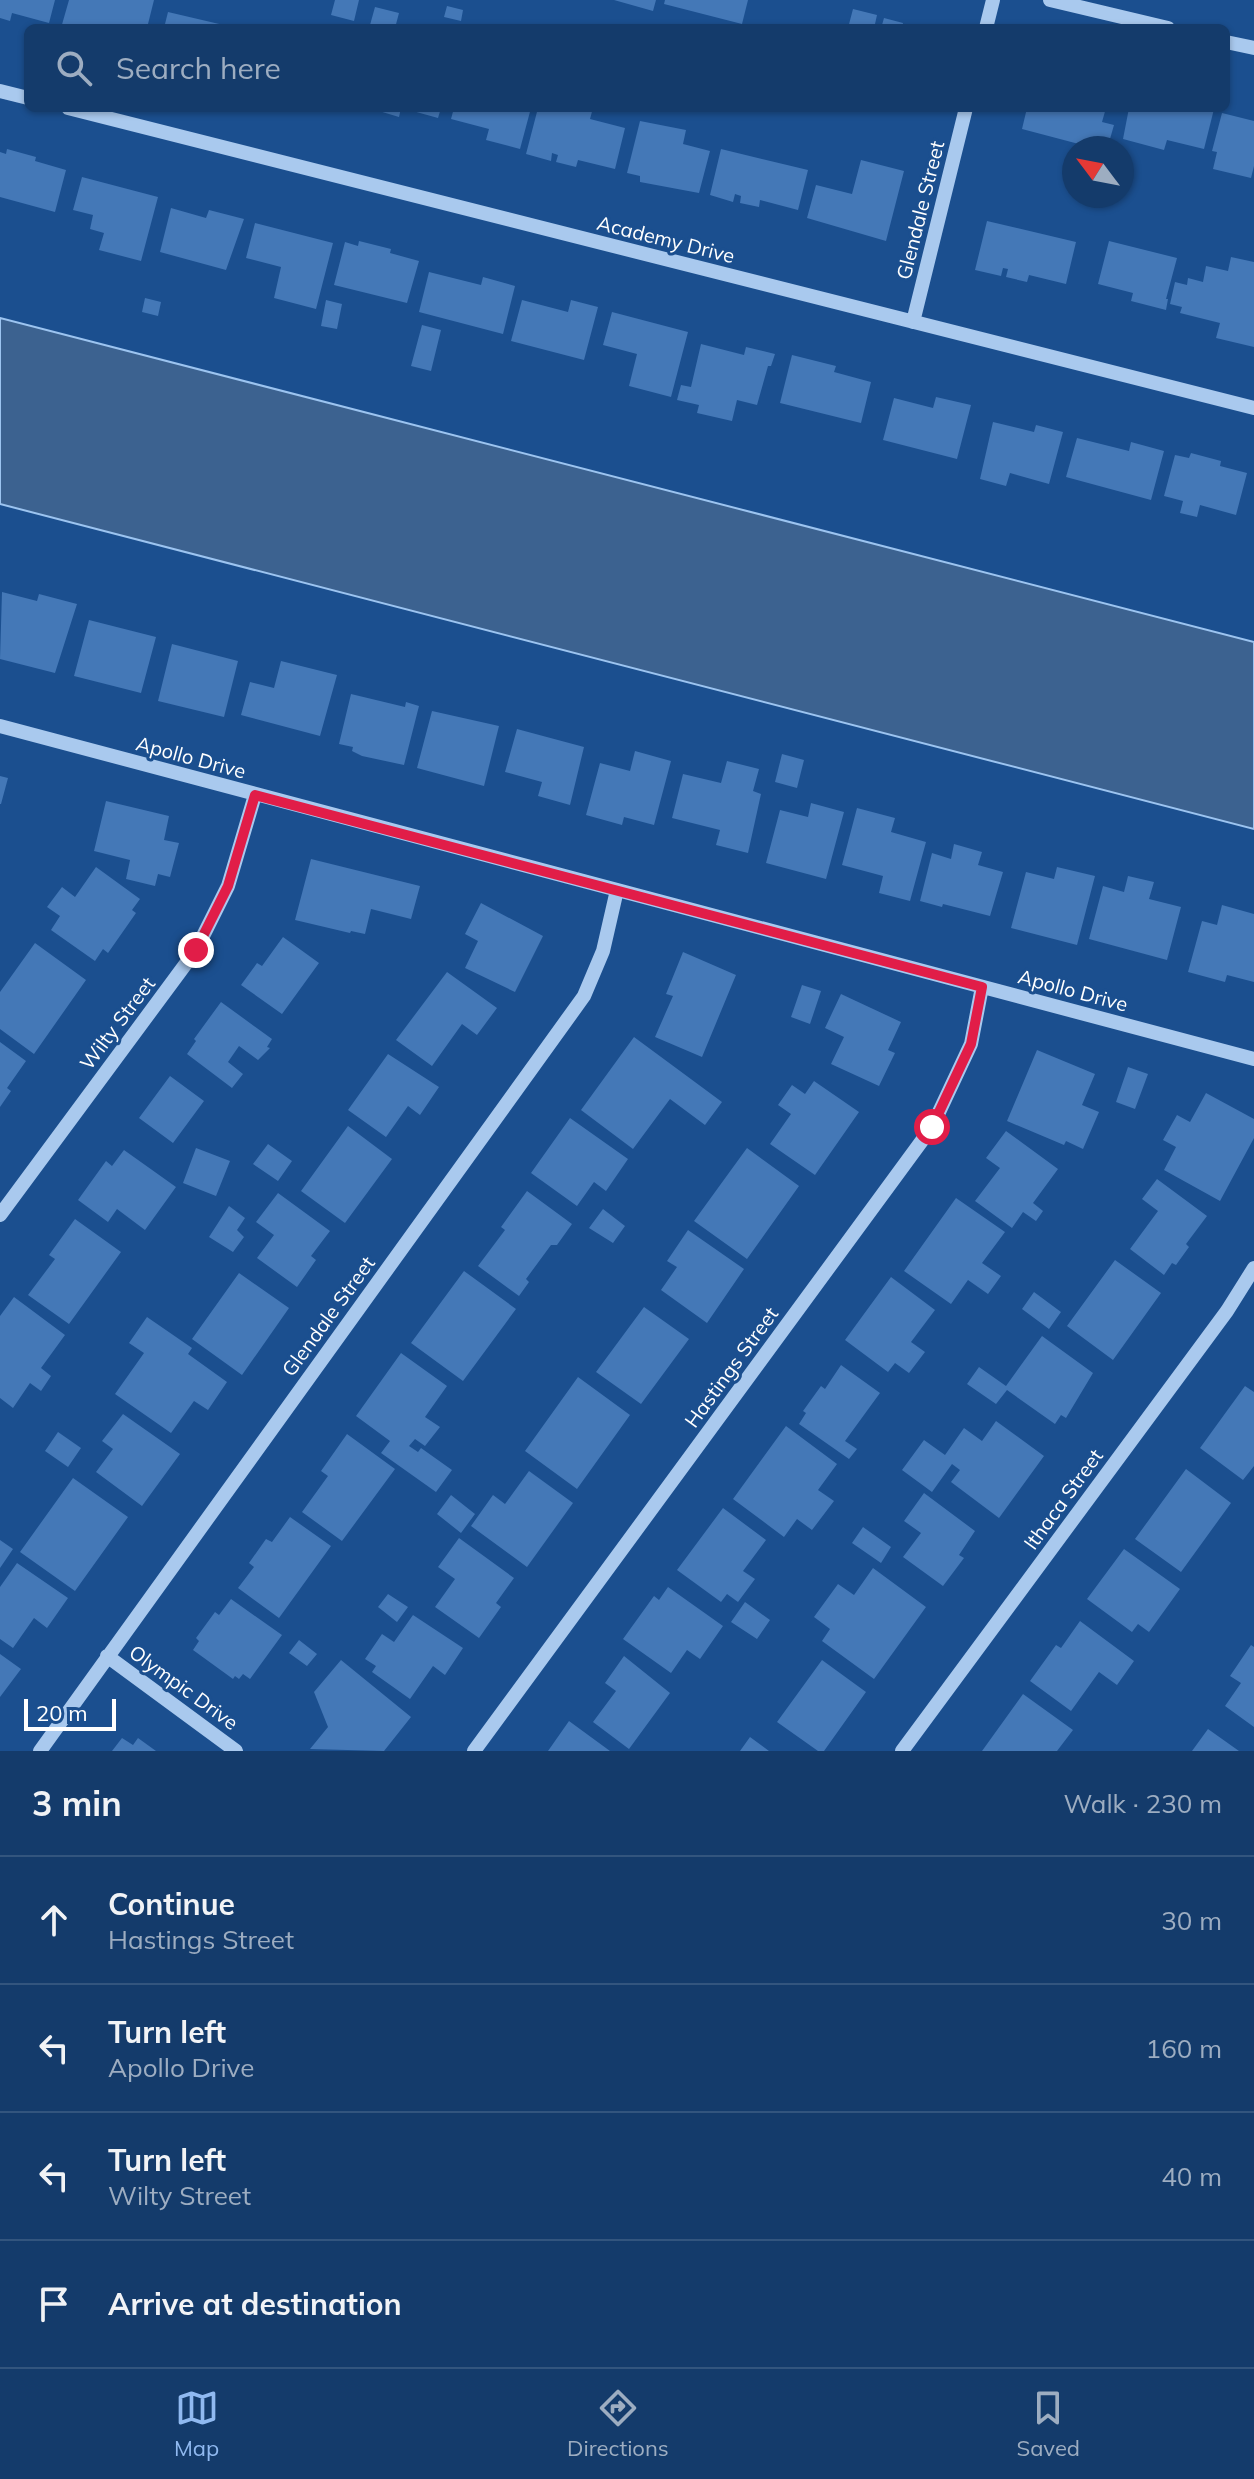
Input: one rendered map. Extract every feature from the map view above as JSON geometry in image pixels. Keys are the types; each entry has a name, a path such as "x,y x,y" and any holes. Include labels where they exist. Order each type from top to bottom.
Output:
{"street":[{"path":"987,24 993,0"},
{"path":"1050,0 1151,24"},
{"path":"1230,43 1254,48"},
{"path":"0,91 24,97"},
{"name":"Academy Drive","path":"84,112 1254,408"},
{"name":"Glendale Street","path":"913,322 965,112"},
{"name":"Apollo Drive","path":"0,726 1254,1059"},
{"name":"Wilty Street","path":"0,1215 196,950 228,886 255,795"},
{"name":"Glendale Street","path":"40,1751 584,996 603,951 617,890"},
{"name":"Hastings Street","path":"474,1751 932,1127 971,1044 982,987"},
{"name":"Ithaca Street","path":"902,1751 1227,1311 1254,1268"},
{"name":"Olympic Drive","path":"107,1656 236,1751"}],"water":[{"path":"0,318 1254,642 1254,829 0,504"}],"building":[{"path":"0,0 55,0 49,23 12,13 10,21 0,18"},
{"path":"69,0 154,0 148,24 62,24"},
{"path":"335,0 359,0 354,21 331,15"},
{"path":"614,0 656,0 653,11"},
{"path":"665,0 748,0 742,24 664,4"},
{"path":"447,6 463,10 461,21 444,17"},
{"path":"375,7 399,13 396,24 370,24"},
{"path":"853,9 877,15 875,24 849,24"},
{"path":"168,12 219,24 165,24"},
{"path":"884,18 903,24 882,24"},
{"path":"382,112 400,112 399,117"},
{"path":"416,112 440,112 438,118"},
{"path":"453,112 530,112 520,149 486,140 489,129 451,119"},
{"path":"537,112 592,112 590,119 625,128 615,169 578,160 576,167 556,162 558,155 552,153 551,161 526,154"},
{"path":"1026,112 1105,112 1102,122 1114,125 1111,136 1062,136 1062,140 1022,129"},
{"path":"1128,112 1213,112 1204,149 1167,140 1164,150 1134,142 1134,136 1124,136"},
{"path":"1222,113 1254,121 1251,178 1213,169 1217,152 1212,151"},
{"path":"640,121 686,130 683,144 710,151 699,193 640,182 640,176 627,173"},
{"path":"7,149 66,170 55,212 0,197 0,152 6,154"},
{"path":"721,149 808,170 798,210 760,200 759,207 740,203 741,196 735,194 733,202 710,195"},
{"path":"861,160 904,171 886,241 807,218 816,185 852,194"},
{"path":"82,177 158,197 141,261 99,250 104,233 90,229 93,215 73,210"},
{"path":"171,208 206,218 209,210 244,219 226,270 160,252"},
{"path":"987,221 1076,242 1066,284 1029,275 1027,282 1006,277 1008,269 1003,268 1001,276 975,270"},
{"path":"255,223 333,243 316,309 274,298 281,267 246,258"},
{"path":"359,241 391,249 390,253 419,261 407,303 334,285 345,242 358,246"},
{"path":"1109,241 1177,258 1166,310 1131,301 1133,293 1098,284"},
{"path":"1231,257 1254,262 1254,347 1216,338 1220,323 1180,313 1182,307 1170,304 1175,282 1187,285 1188,278 1203,282 1206,266 1228,271"},
{"path":"429,272 481,285 483,277 515,286 503,334 419,312"},
{"path":"145,298 161,302 158,316 142,312"},
{"path":"326,300 342,304 337,329 321,326"},
{"path":"522,300 568,312 571,300 598,307 584,360 511,341"},
{"path":"612,312 688,332 671,397 629,386 637,354 603,345"},
{"path":"422,325 441,330 431,371 411,366"},
{"path":"701,344 744,355 746,347 775,354 771,366 768,366 757,405 737,400 732,421 697,413 699,405 677,400 681,385 691,387"},
{"path":"792,355 836,366 834,372 871,382 861,423 780,403"},
{"path":"936,397 971,405 957,459 883,440 894,398 933,408"},
{"path":"993,422 1034,432 1036,425 1063,432 1049,484 1010,473 1006,486 980,479"},
{"path":"1077,438 1129,451 1131,442 1164,451 1151,500 1066,477"},
{"path":"1191,453 1221,461 1220,466 1247,473 1236,515 1200,505 1197,517 1180,513 1183,501 1164,496 1175,455 1189,458"},
{"path":"2,592 37,601 39,594 77,604 55,673 0,659"},
{"path":"89,620 156,637 141,693 74,676"},
{"path":"172,644 238,661 224,717 158,701"},
{"path":"281,661 337,675 320,736 241,715 250,682 274,688"},
{"path":"351,694 405,707 406,702 419,706 404,765 362,756 352,751 353,747 339,744"},
{"path":"432,711 499,726 484,786 417,768"},
{"path":"517,729 584,747 570,805 538,796 542,782 505,772"},
{"path":"635,751 671,761 654,825 624,817 622,825 586,815 600,763 630,771"},
{"path":"782,754 804,760 797,788 775,782"},
{"path":"727,761 759,769 753,791 761,794 748,853 716,845 720,830 672,818 683,774 721,783"},
{"path":"0,776 8,778 1,804 0,804"},
{"path":"106,801 169,816 164,840 179,843 170,877 158,874 155,886 126,879 130,860 94,851"},
{"path":"811,803 844,812 826,879 766,863 780,810 808,817"},
{"path":"857,808 895,818 891,832 926,842 910,901 879,893 883,876 842,865"},
{"path":"954,844 982,852 978,865 1003,872 990,916 920,901 932,853 951,859"},
{"path":"311,859 420,886 411,919 371,909 365,934 295,920"},
{"path":"96,867 140,899 132,910 136,913 108,953 103,949 95,961 51,930 60,916 47,907 62,887 75,897"},
{"path":"1057,867 1095,876 1077,945 1011,928 1026,872 1054,879"},
{"path":"1128,876 1154,882 1149,899 1181,907 1167,960 1089,939 1103,886 1124,892"},
{"path":"481,903 543,936 515,992 465,968 478,941 465,934"},
{"path":"1222,905 1254,914 1254,982 1227,975 1225,982 1188,972 1202,921 1217,925"},
{"path":"283,937 319,963 282,1014 241,985 257,963 262,966"},
{"path":"35,943 86,980 34,1054 0,1029 0,992"},
{"path":"683,952 736,975 702,1057 655,1037 673,996 666,994"},
{"path":"447,972 497,1008 477,1035 462,1024 432,1066 396,1040"},
{"path":"802,985 821,991 810,1024 791,1017"},
{"path":"841,994 901,1022 888,1050 895,1053 879,1086 831,1064 844,1037 825,1028"},
{"path":"221,1002 272,1039 267,1047 270,1048 258,1060 239,1046 228,1062 243,1074 232,1088 187,1054"},
{"path":"634,1037 722,1102 705,1125 670,1099 633,1149 581,1110"},
{"path":"0,1042 26,1061 7,1088 11,1091 0,1107"},
{"path":"1037,1050 1095,1074 1082,1105 1099,1112 1083,1149 1066,1141 1064,1145 1007,1121"},
{"path":"388,1054 439,1087 420,1115 408,1106 386,1137 348,1110"},
{"path":"1128,1067 1148,1074 1135,1109 1116,1102"},
{"path":"170,1076 204,1101 173,1143 139,1118"},
{"path":"814,1081 859,1112 815,1175 770,1144 791,1114 778,1105 792,1085 805,1094"},
{"path":"1206,1093 1254,1119 1254,1138 1220,1201 1164,1170 1176,1147 1163,1140 1177,1115 1190,1122"},
{"path":"570,1118 628,1159 606,1191 594,1182 577,1206 531,1173"},
{"path":"348,1126 392,1159 345,1223 301,1191"},
{"path":"1006,1131 1058,1169 1033,1203 1043,1211 1036,1221 1023,1212 1012,1228 975,1201 1000,1168 986,1158"},
{"path":"268,1144 292,1161 278,1181 253,1164"},
{"path":"196,1148 230,1161 216,1196 183,1183"},
{"path":"747,1148 799,1186 747,1259 694,1221"},
{"path":"124,1150 176,1187 145,1230 117,1209 108,1222 78,1200 106,1161 112,1166"},
{"path":"1157,1179 1207,1216 1186,1244 1189,1247 1176,1265 1172,1263 1164,1275 1130,1249 1158,1211 1142,1199"},
{"path":"527,1191 572,1224 557,1245 551,1245 526,1279 529,1282 519,1296 478,1266 505,1230 501,1227"},
{"path":"278,1193 330,1231 311,1256 316,1260 297,1287 257,1258 274,1235 256,1222"},
{"path":"956,1198 1005,1232 982,1263 1001,1276 988,1294 968,1280 951,1304 904,1271"},
{"path":"229,1206 245,1218 237,1230 244,1237 233,1252 209,1237"},
{"path":"603,1209 625,1226 613,1243 589,1228"},
{"path":"75,1219 121,1252 69,1324 28,1295 55,1259 49,1255"},
{"path":"688,1230 744,1269 707,1323 661,1290 677,1267 667,1261"},
{"path":"1115,1260 1161,1293 1113,1360 1067,1326"},
{"path":"464,1271 516,1309 463,1381 411,1343"},
{"path":"239,1273 289,1308 242,1375 192,1339"},
{"path":"891,1277 935,1310 911,1342 925,1352 909,1373 895,1363 888,1372 845,1340"},
{"path":"1034,1292 1061,1312 1049,1329 1022,1309"},
{"path":"14,1297 65,1335 41,1368 51,1376 41,1391 30,1383 13,1408 0,1398 0,1316"},
{"path":"644,1307 689,1339 641,1404 596,1372"},
{"path":"147,1317 192,1348 188,1354 227,1382 208,1410 194,1401 171,1433 115,1394 144,1353 129,1343"},
{"path":"1042,1336 1093,1373 1066,1418 1061,1415 1055,1424 1007,1390 996,1404 967,1384 979,1367 1006,1386"},
{"path":"401,1353 447,1386 425,1417 440,1427 425,1446 415,1439 409,1446 418,1452 421,1448 452,1470 436,1492 381,1453 390,1441 356,1416"},
{"path":"841,1365 880,1393 845,1441 857,1449 849,1459 799,1424 806,1413 803,1411 821,1386 825,1389"},
{"path":"578,1377 630,1415 577,1489 525,1451"},
{"path":"1245,1386 1254,1392 1254,1466 1243,1480 1200,1448"},
{"path":"123,1414 180,1454 142,1506 96,1472 113,1449 102,1441"},
{"path":"996,1421 1044,1456 999,1518 951,1482 960,1470 952,1464 932,1492 902,1470 924,1440 945,1455 964,1428 982,1441"},
{"path":"786,1426 837,1464 818,1490 834,1501 812,1530 797,1519 784,1537 733,1499"},
{"path":"58,1432 81,1448 68,1467 45,1451"},
{"path":"347,1434 395,1469 342,1541 302,1512 328,1476 321,1471"},
{"path":"1186,1469 1231,1503 1181,1572 1135,1539"},
{"path":"529,1471 573,1503 527,1567 471,1526 493,1495 505,1504"},
{"path":"73,1478 128,1517 75,1591 20,1552"},
{"path":"924,1493 975,1531 959,1555 964,1558 943,1586 903,1557 921,1533 904,1521"},
{"path":"451,1495 475,1514 461,1533 437,1514"},
{"path":"723,1508 766,1540 743,1571 755,1579 738,1602 727,1594 721,1602 677,1570"},
{"path":"290,1517 331,1546 279,1618 238,1588 254,1567 249,1563 266,1539 272,1542"},
{"path":"863,1527 891,1547 881,1563 852,1543"},
{"path":"459,1538 514,1578 496,1603 501,1607 479,1638 435,1607 455,1579 438,1567"},
{"path":"0,1540 13,1549 0,1568"},
{"path":"1124,1549 1180,1589 1149,1632 1138,1624 1132,1632 1087,1599"},
{"path":"17,1563 68,1598 47,1628 34,1618 13,1648 0,1639 0,1587"},
{"path":"873,1568 926,1607 874,1679 822,1641 830,1629 814,1617 838,1584 854,1595"},
{"path":"668,1587 723,1626 700,1659 687,1650 671,1673 623,1639 654,1596 659,1600"},
{"path":"388,1594 408,1607 397,1622 378,1607"},
{"path":"231,1599 282,1635 250,1679 243,1674 239,1679 235,1676 233,1679 193,1650 199,1641 196,1638 215,1612 219,1615"},
{"path":"745,1602 770,1620 757,1639 731,1622"},
{"path":"413,1615 463,1648 445,1675 433,1666 410,1699 372,1672 376,1666 365,1659 382,1634 394,1642"},
{"path":"1080,1621 1134,1661 1117,1685 1099,1672 1071,1711 1030,1681 1056,1645 1061,1648"},
{"path":"299,1640 317,1654 307,1666 289,1653"},
{"path":"1251,1645 1254,1647 1254,1727 1225,1706 1241,1683 1230,1676"},
{"path":"0,1654 21,1669 0,1697"},
{"path":"624,1656 670,1693 629,1749 593,1722 616,1691 605,1683"},
{"path":"341,1660 411,1717 384,1751 310,1749 328,1727 314,1692"},
{"path":"822,1660 866,1692 824,1751 818,1751 777,1722"},
{"path":"1023,1694 1073,1730 1057,1751 982,1751"},
{"path":"569,1721 610,1751 548,1751"},
{"path":"1208,1729 1239,1751 1192,1751"},
{"path":"750,1737 769,1751 740,1751"},
{"path":"122,1738 133,1745 138,1738 156,1751 112,1751"}],"route":[{"path":"196,950 228,886 255,795 982,987 971,1044 932,1127"}]}
